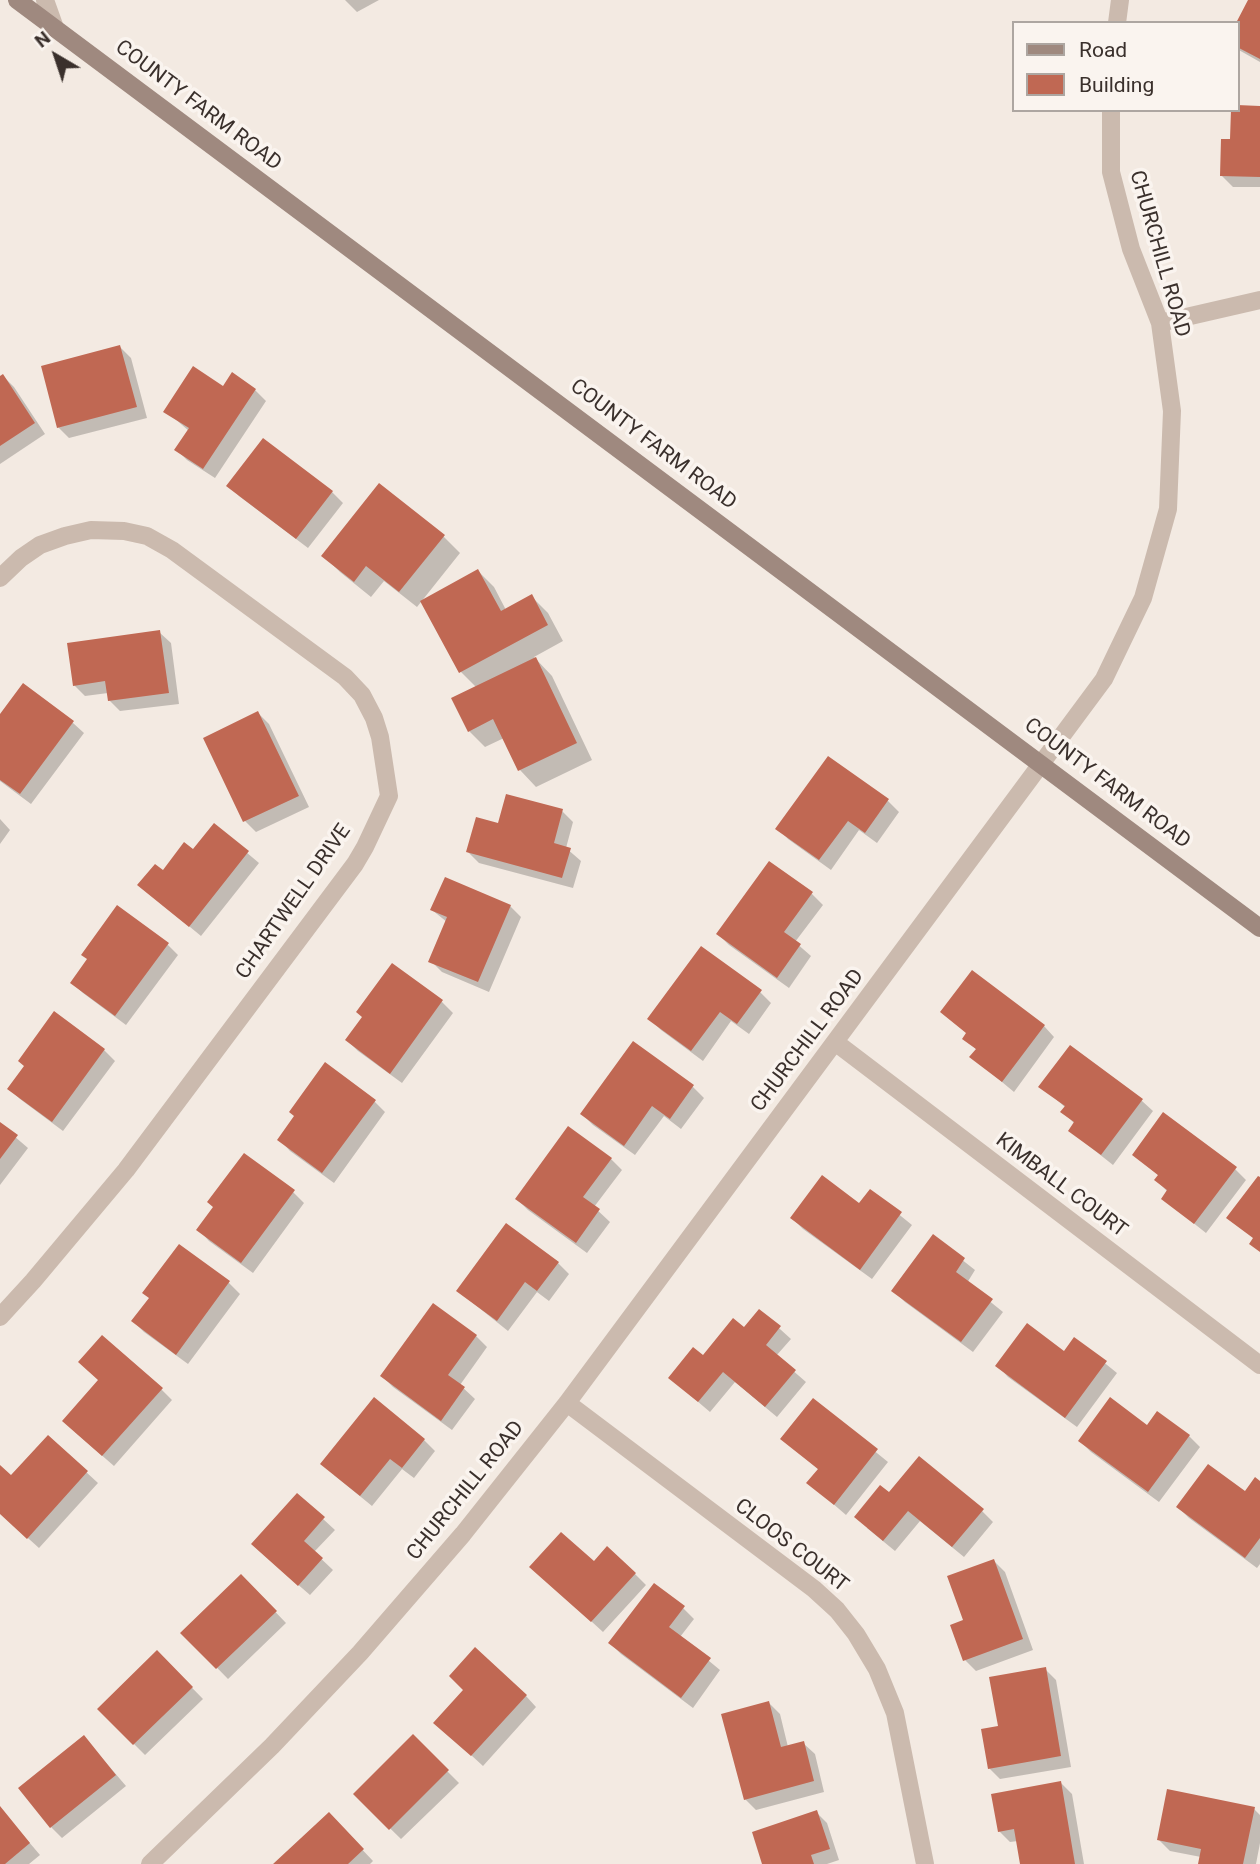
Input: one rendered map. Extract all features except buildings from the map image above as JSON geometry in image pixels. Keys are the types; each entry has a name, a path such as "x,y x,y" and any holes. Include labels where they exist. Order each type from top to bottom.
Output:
{"main road":[{"name":"COUNTY FARM ROAD","path":"17,0 1260,928"}],"street":[{"path":"45,0 55,28"},
{"path":"1118,21 1120,0"},
{"name":"CHURCHILL ROAD","path":"150,1864 272,1746 360,1653 463,1534 567,1403 1104,679 1143,598 1168,509 1172,411 1160,323 1131,249 1111,172 1111,112"},
{"path":"1160,323 1260,300"},
{"name":"CHARTWELL DRIVE","path":"0,578 20,558 40,545 91,530 124,531 147,536 172,550 345,677 362,695 380,737 388,796 365,847 339,886 125,1170 0,1317"},
{"name":"KIMBALL COURT","path":"835,1042 1260,1366"},
{"name":"CLOOS COURT","path":"567,1403 814,1589 856,1634 877,1669 895,1713 925,1864"}]}
